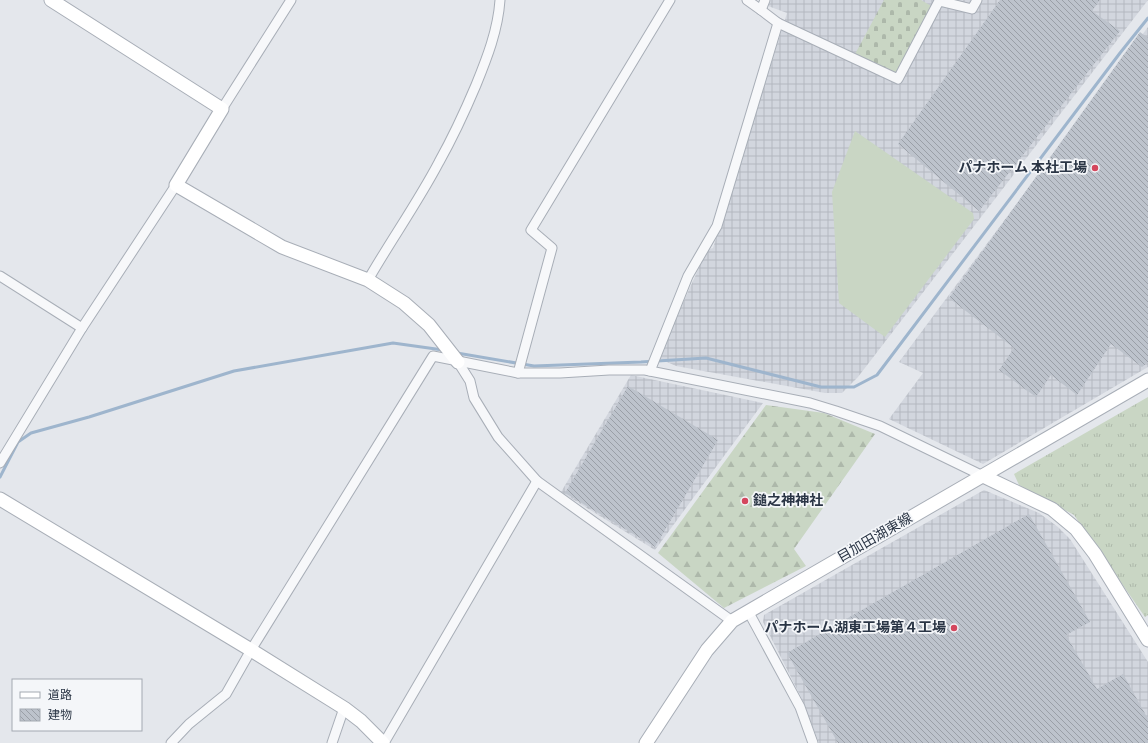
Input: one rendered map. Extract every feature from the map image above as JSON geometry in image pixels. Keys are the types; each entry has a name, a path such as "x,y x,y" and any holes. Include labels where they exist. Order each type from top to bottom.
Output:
{"street":[{"path":"52,0 222,109"},
{"path":"0,463 82,328 176,185 291,0"},
{"path":"368,280 439,163 462,119 486,61 494,35 500,0"},
{"path":"518,373 552,248 531,230 670,0"},
{"path":"748,0 778,23 898,79 939,0 972,9 977,0"},
{"path":"761,10 765,0"},
{"path":"650,371 688,276 717,226 778,23"},
{"path":"176,185 282,247 368,280 409,307 429,325 458,362 470,381 474,398 498,437 537,480 732,621"},
{"path":"0,276 82,328"},
{"path":"171,743 189,724 226,694 251,650 434,356 518,373 560,373 609,370 650,371 772,396 836,411 880,426 1052,509 1076,529 1095,554 1148,640"},
{"name":"目加田湖東線","path":"646,743 707,650 732,621 1148,380"},
{"path":"0,499 251,650 344,708 361,721 384,743 537,480"},
{"path":"748,611 800,707 813,743"},
{"path":"332,743 344,708"}],"shaded area":[{"path":"771,0 1148,0 858,377 842,393 825,393 676,366 658,358 707,250 713,248 787,13 768,6"},
{"name":"パナホーム 本社工場","path":"1148,27 1148,367 983,464 889,419 923,373 899,362"},
{"path":"631,375 763,403 655,550 561,492"},
{"name":"パナホーム湖東工場第４工場","path":"984,490 1039,513 1058,527 1070,539 1148,662 1148,743 819,743 801,697 763,622 764,615"}],"green space":[{"path":"884,0 921,0 933,7 896,77 854,56"},
{"path":"855,131 973,213 974,219 885,337 839,303 832,192"},
{"path":"1148,397 1148,615 1145,617 1074,515 1019,485 1014,474"},
{"path":"766,405 824,413 875,434 794,549 806,566 724,608 658,553"}],"building":[{"path":"1000,0 1100,0 1092,11 1120,31 979,211 898,144"},
{"name":"パナホーム 本社工場","path":"1140,32 1148,38 1148,362 1142,367 1111,344 1077,395 1051,375 1036,397 999,370 1014,348 949,298"},
{"path":"628,386 718,440 655,547 565,493"},
{"name":"パナホーム湖東工場第４工場","path":"1029,514 1090,622 1066,635 1097,689 1123,674 1148,719 1148,743 838,743 787,653"}],"waterway":[{"path":"457,353 534,366 706,358 821,387 854,387 877,375 1148,18"},
{"path":"0,477 18,442 31,433 89,417 234,371 393,343 443,350"}],"place":[{"name":"パナホーム 本社工場","path":"1095,168"},
{"name":"鎚之神神社","path":"745,501"},
{"name":"パナホーム湖東工場第４工場","path":"954,628"}]}
